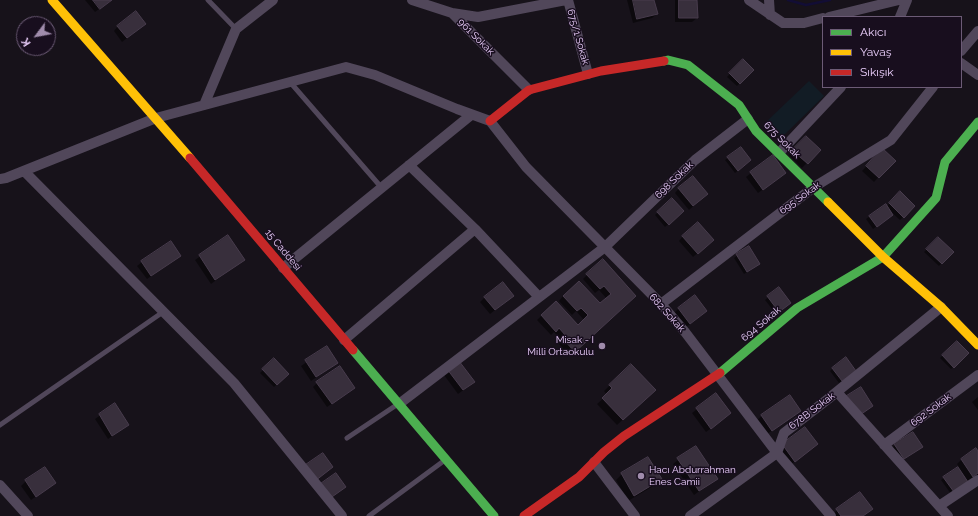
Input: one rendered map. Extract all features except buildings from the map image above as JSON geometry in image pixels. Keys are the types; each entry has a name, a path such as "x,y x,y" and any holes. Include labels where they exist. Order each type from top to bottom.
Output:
{"street":[{"name":"15 Caddesi","path":"52,0 156,118 494,516"},
{"path":"204,105 236,29 274,0"},
{"name":"961 Sokak","path":"412,0 452,13 529,90"},
{"path":"452,13 478,17 567,0"},
{"name":"675/1 Sokak","path":"567,0 588,74"},
{"path":"749,0 783,23 804,23 822,18"},
{"path":"833,16 899,0"},
{"path":"900,16 907,0"},
{"path":"769,1 770,15"},
{"path":"962,50 978,31"},
{"name":"675 Sokak","path":"529,90 588,74 668,60 688,65 739,105 756,131 883,256 941,308 978,345"},
{"path":"962,64 978,75"},
{"path":"0,179 24,171 156,118 346,67 375,74 490,121 529,90"},
{"path":"779,153 840,88"},
{"name":"695 Sokak","path":"661,304 814,187 891,140 932,88"},
{"path":"283,268 471,114"},
{"name":"698 Sokak","path":"399,404 605,247 695,160 748,119"},
{"name":"682 Sokak","path":"490,121 526,167 661,304 685,332 716,375 777,453 831,516"},
{"name":"694 Sokak","path":"524,516 579,477 624,436 716,375 797,308 883,256 936,198 945,162 978,122"},
{"path":"409,165 475,229 539,297"},
{"path":"24,171 234,383 342,516"},
{"path":"344,340 475,229"},
{"name":"678B Sokak","path":"777,453 784,432 837,392 941,308"},
{"name":"692 Sokak","path":"884,444 978,375"},
{"path":"837,392 948,516"},
{"path":"690,516 777,453"},
{"path":"594,462 635,516"},
{"path":"939,506 978,480"},
{"path":"0,485 28,516"}],"lane":[{"path":"208,0 236,29"},
{"path":"290,82 382,187"},
{"path":"0,425 163,312"},
{"path":"347,438 399,404"},
{"path":"369,516 446,460"}],"shaded area":[{"path":"809,81 824,96 781,138 766,122"}],"waterway":[{"path":"788,0 806,5 830,0"}],"traffic: fast":[{"path":"664,61 668,60 688,65 739,105 756,131 828,202"},
{"path":"720,373 797,308 883,257 936,198 945,162 978,122"},
{"path":"353,350 494,516"}],"traffic: slow":[{"path":"52,0 190,158"},
{"path":"828,202 883,257 941,307 978,345"}],"traffic: jam":[{"path":"490,121 529,90 601,71 664,61"},
{"path":"190,158 353,350"},
{"path":"524,516 579,477 604,452 624,436 720,373"}],"place":[{"name":"Misak - I Milli Ortaokulu","path":"602,346"},
{"name":"Hacı Abdurrahman Enes Camii","path":"641,476"}]}
